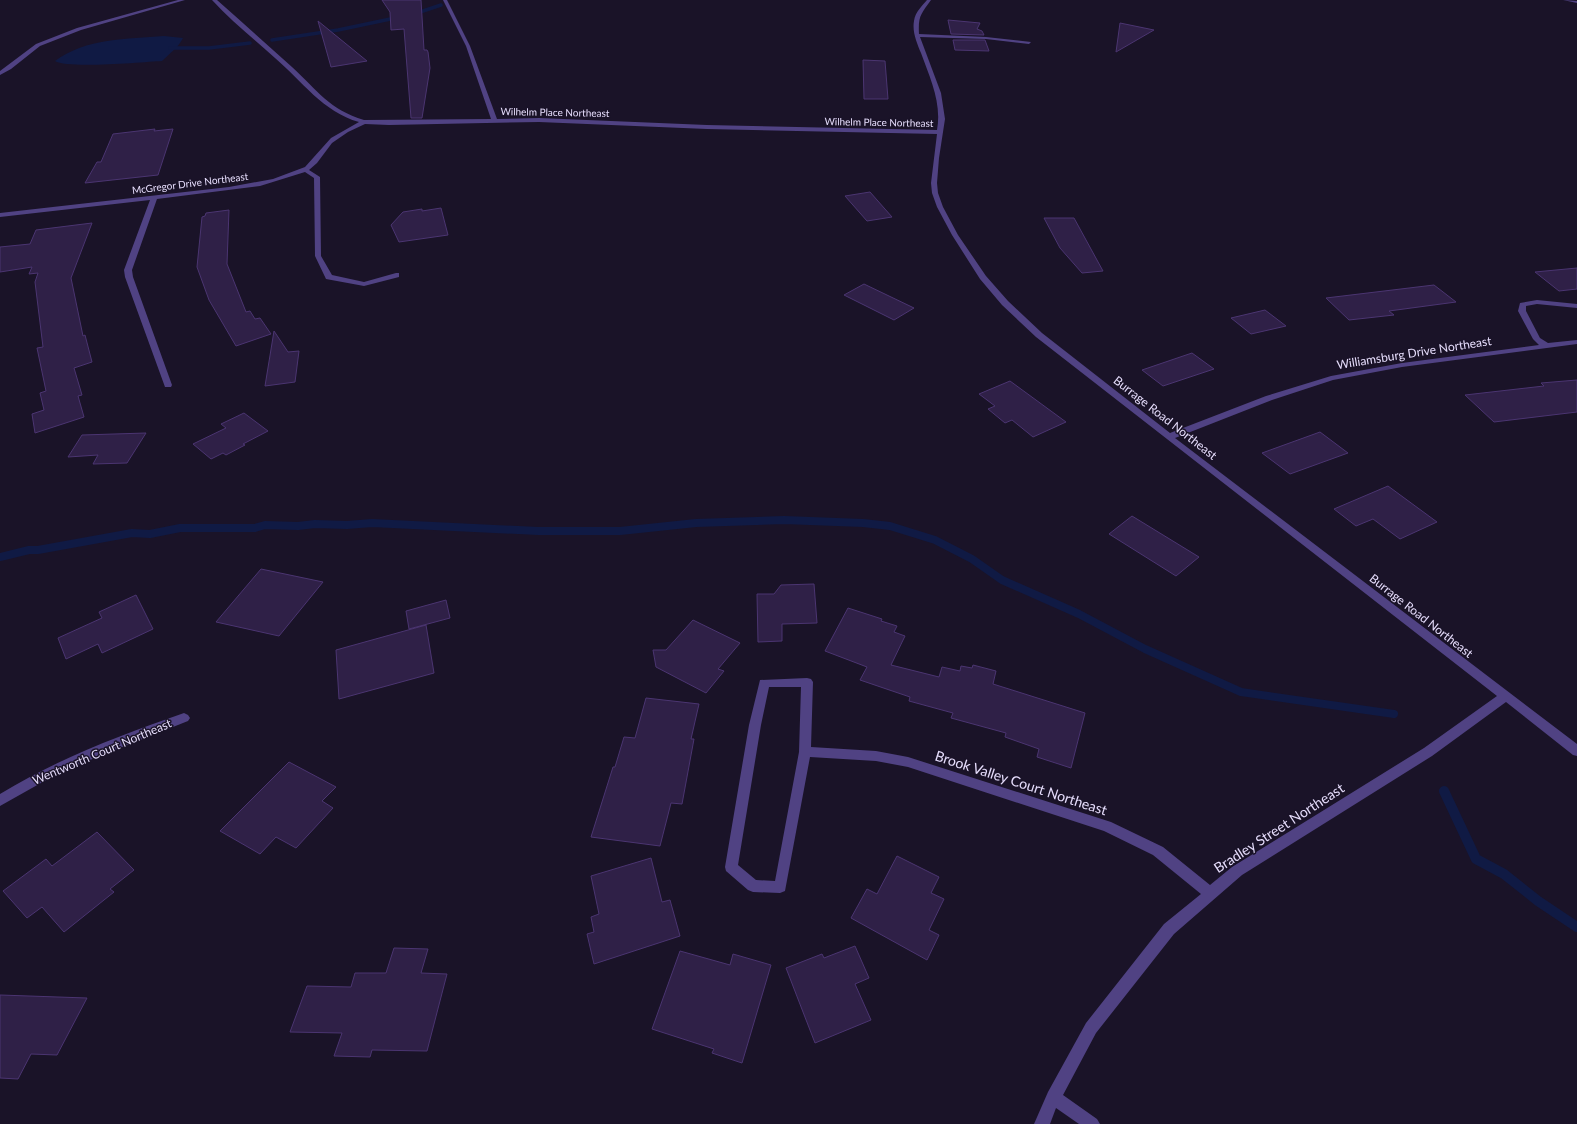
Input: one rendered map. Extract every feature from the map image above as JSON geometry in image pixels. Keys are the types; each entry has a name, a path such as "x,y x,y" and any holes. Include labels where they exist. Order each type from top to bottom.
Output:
{"street":[{"path":"0,73 38,45 79,28 183,0"},
{"name":"Wilhelm Place Northeast","path":"214,0 292,70 326,104 347,117 364,122 389,123 494,120 602,122 707,127 941,132"},
{"path":"445,0 468,46 494,120"},
{"name":"Burrage Road Northeast","path":"929,0 918,14 916,21 917,35 938,94 942,119 936,158 934,183 935,193 940,207 955,236 983,277 1005,303 1039,335 1169,437 1577,751"},
{"path":"1564,0 1577,2"},
{"path":"917,35 986,38 1029,43"},
{"name":"McGregor Drive Northeast","path":"0,216 249,186 283,178 305,170 319,158 330,142 348,130 364,122"},
{"path":"305,170 317,177 318,256 330,277 364,284 396,276"},
{"path":"154,198 128,270 128,277 168,385"},
{"path":"1546,346 1537,339 1522,311 1523,305 1537,302 1577,306"},
{"name":"Williamsburg Drive Northeast","path":"1169,437 1269,398 1331,378 1402,365 1577,342"},
{"path":"807,682 805,752 780,887 753,886 731,866 755,725 764,683 807,682"},
{"name":"Bradley Street Northeast","path":"1042,1124 1053,1097 1091,1028 1169,929 1237,871 1428,752 1506,696"},
{"name":"Wentworth Court Northeast","path":"0,801 21,787 67,764 184,718"},
{"name":"Brook Valley Court Northeast","path":"805,752 876,756 908,762 1107,826 1158,851 1210,893"},
{"path":"1053,1097 1092,1124"}],"water":[{"path":"164,36 183,38 176,48 162,61 123,64 74,65 55,61 67,53 93,44 121,39"}],"building":[{"path":"382,0 421,0 424,50 427,50 428,52 430,68 422,118 411,118 404,29 391,30 390,12"},
{"path":"948,20 980,23 977,29 982,31 984,35 951,34"},
{"path":"318,21 367,61 331,67"},
{"path":"1120,23 1154,30 1116,52"},
{"path":"953,40 985,40 989,51 955,50"},
{"path":"863,60 885,61 888,99 864,99"},
{"path":"155,129 154,131 173,129 158,175 85,183 97,162 101,162 113,134"},
{"path":"870,192 892,217 867,221 845,196"},
{"path":"441,208 448,235 399,242 391,225 403,212"},
{"path":"229,210 227,264 246,312 250,311 255,319 260,318 271,334 236,346 209,300 197,267 202,217 205,216 206,213"},
{"path":"1044,218 1074,218 1103,271 1082,273 1060,248"},
{"path":"92,223 71,278 83,336 85,335 92,362 74,368 82,395 78,396 84,417 35,433 32,414 44,410 40,393 46,391 37,348 43,347 35,282 38,273 29,274 32,267 0,272 0,247 30,244 36,230"},
{"path":"1577,268 1577,289 1559,291 1535,272"},
{"path":"864,284 914,308 894,320 844,295"},
{"path":"1434,285 1456,302 1389,311 1394,315 1349,320 1326,298"},
{"path":"1265,310 1286,326 1251,334 1231,318"},
{"path":"274,331 288,352 299,351 295,382 265,386"},
{"path":"1192,353 1214,369 1163,386 1142,370"},
{"path":"1577,380 1577,412 1494,422 1465,395 1544,386 1541,383"},
{"path":"1010,381 1066,422 1033,437 1012,420 1005,423 988,409 995,406 979,394"},
{"path":"244,413 268,431 226,455 223,453 211,459 193,444 226,428 221,424"},
{"path":"1320,432 1348,453 1290,474 1262,453"},
{"path":"146,433 127,463 93,464 98,455 68,457 82,435"},
{"path":"1388,486 1437,522 1400,539 1373,519 1356,526 1334,509"},
{"path":"1132,516 1199,557 1176,576 1109,534"},
{"path":"261,569 323,582 279,636 216,622"},
{"path":"814,584 817,623 782,624 782,641 758,642 757,594 774,594 781,585"},
{"path":"136,595 153,629 102,653 98,644 66,659 58,638 102,618 99,612"},
{"path":"446,600 450,618 409,629 406,611"},
{"path":"848,608 882,619 881,621 897,626 894,632 905,636 891,665 939,677 942,667 960,671 961,666 972,668 973,665 996,671 993,684 1085,713 1071,768 1037,757 1039,749 1005,737 1006,733 951,718 953,713 909,701 910,697 860,680 867,667 825,651"},
{"path":"693,620 740,643 718,669 724,671 706,693 656,667 653,650 666,650"},
{"path":"426,625 434,673 339,699 336,650"},
{"path":"646,698 699,704 691,739 694,739 682,804 671,803 660,846 591,837 624,737 635,738"},
{"path":"289,762 336,787 322,801 333,808 296,848 276,837 260,854 220,831"},
{"path":"97,832 134,870 110,889 114,892 64,932 42,907 27,918 3,891 46,859 52,866"},
{"path":"897,856 939,877 931,893 944,899 929,930 939,935 927,960 851,918 867,889 877,894"},
{"path":"651,858 662,902 670,900 680,936 594,964 587,934 594,932 591,917 599,914 591,876"},
{"path":"855,946 869,978 855,984 871,1020 815,1043 786,968 822,954 824,958"},
{"path":"394,948 428,949 421,973 447,974 427,1051 372,1050 370,1057 334,1056 342,1033 290,1032 307,986 351,987 355,973 386,973"},
{"path":"680,951 730,965 733,954 771,965 742,1063 712,1053 714,1049 652,1029"},
{"path":"0,995 87,998 57,1055 31,1054 18,1079 0,1078"}],"waterway":[{"path":"414,14 441,5"},
{"path":"272,40 338,30 400,17"},
{"path":"170,48 209,48 250,43"},
{"path":"0,557 29,550 38,550 132,533 150,534 180,528 255,528 265,525 298,526 315,524 347,525 372,523 538,531 620,531 696,523 784,520 863,523 890,526 935,540 972,559 1002,580 1079,614 1145,649 1241,692 1394,714"},
{"path":"1444,791 1476,859 1504,874 1538,901 1577,927"}]}
